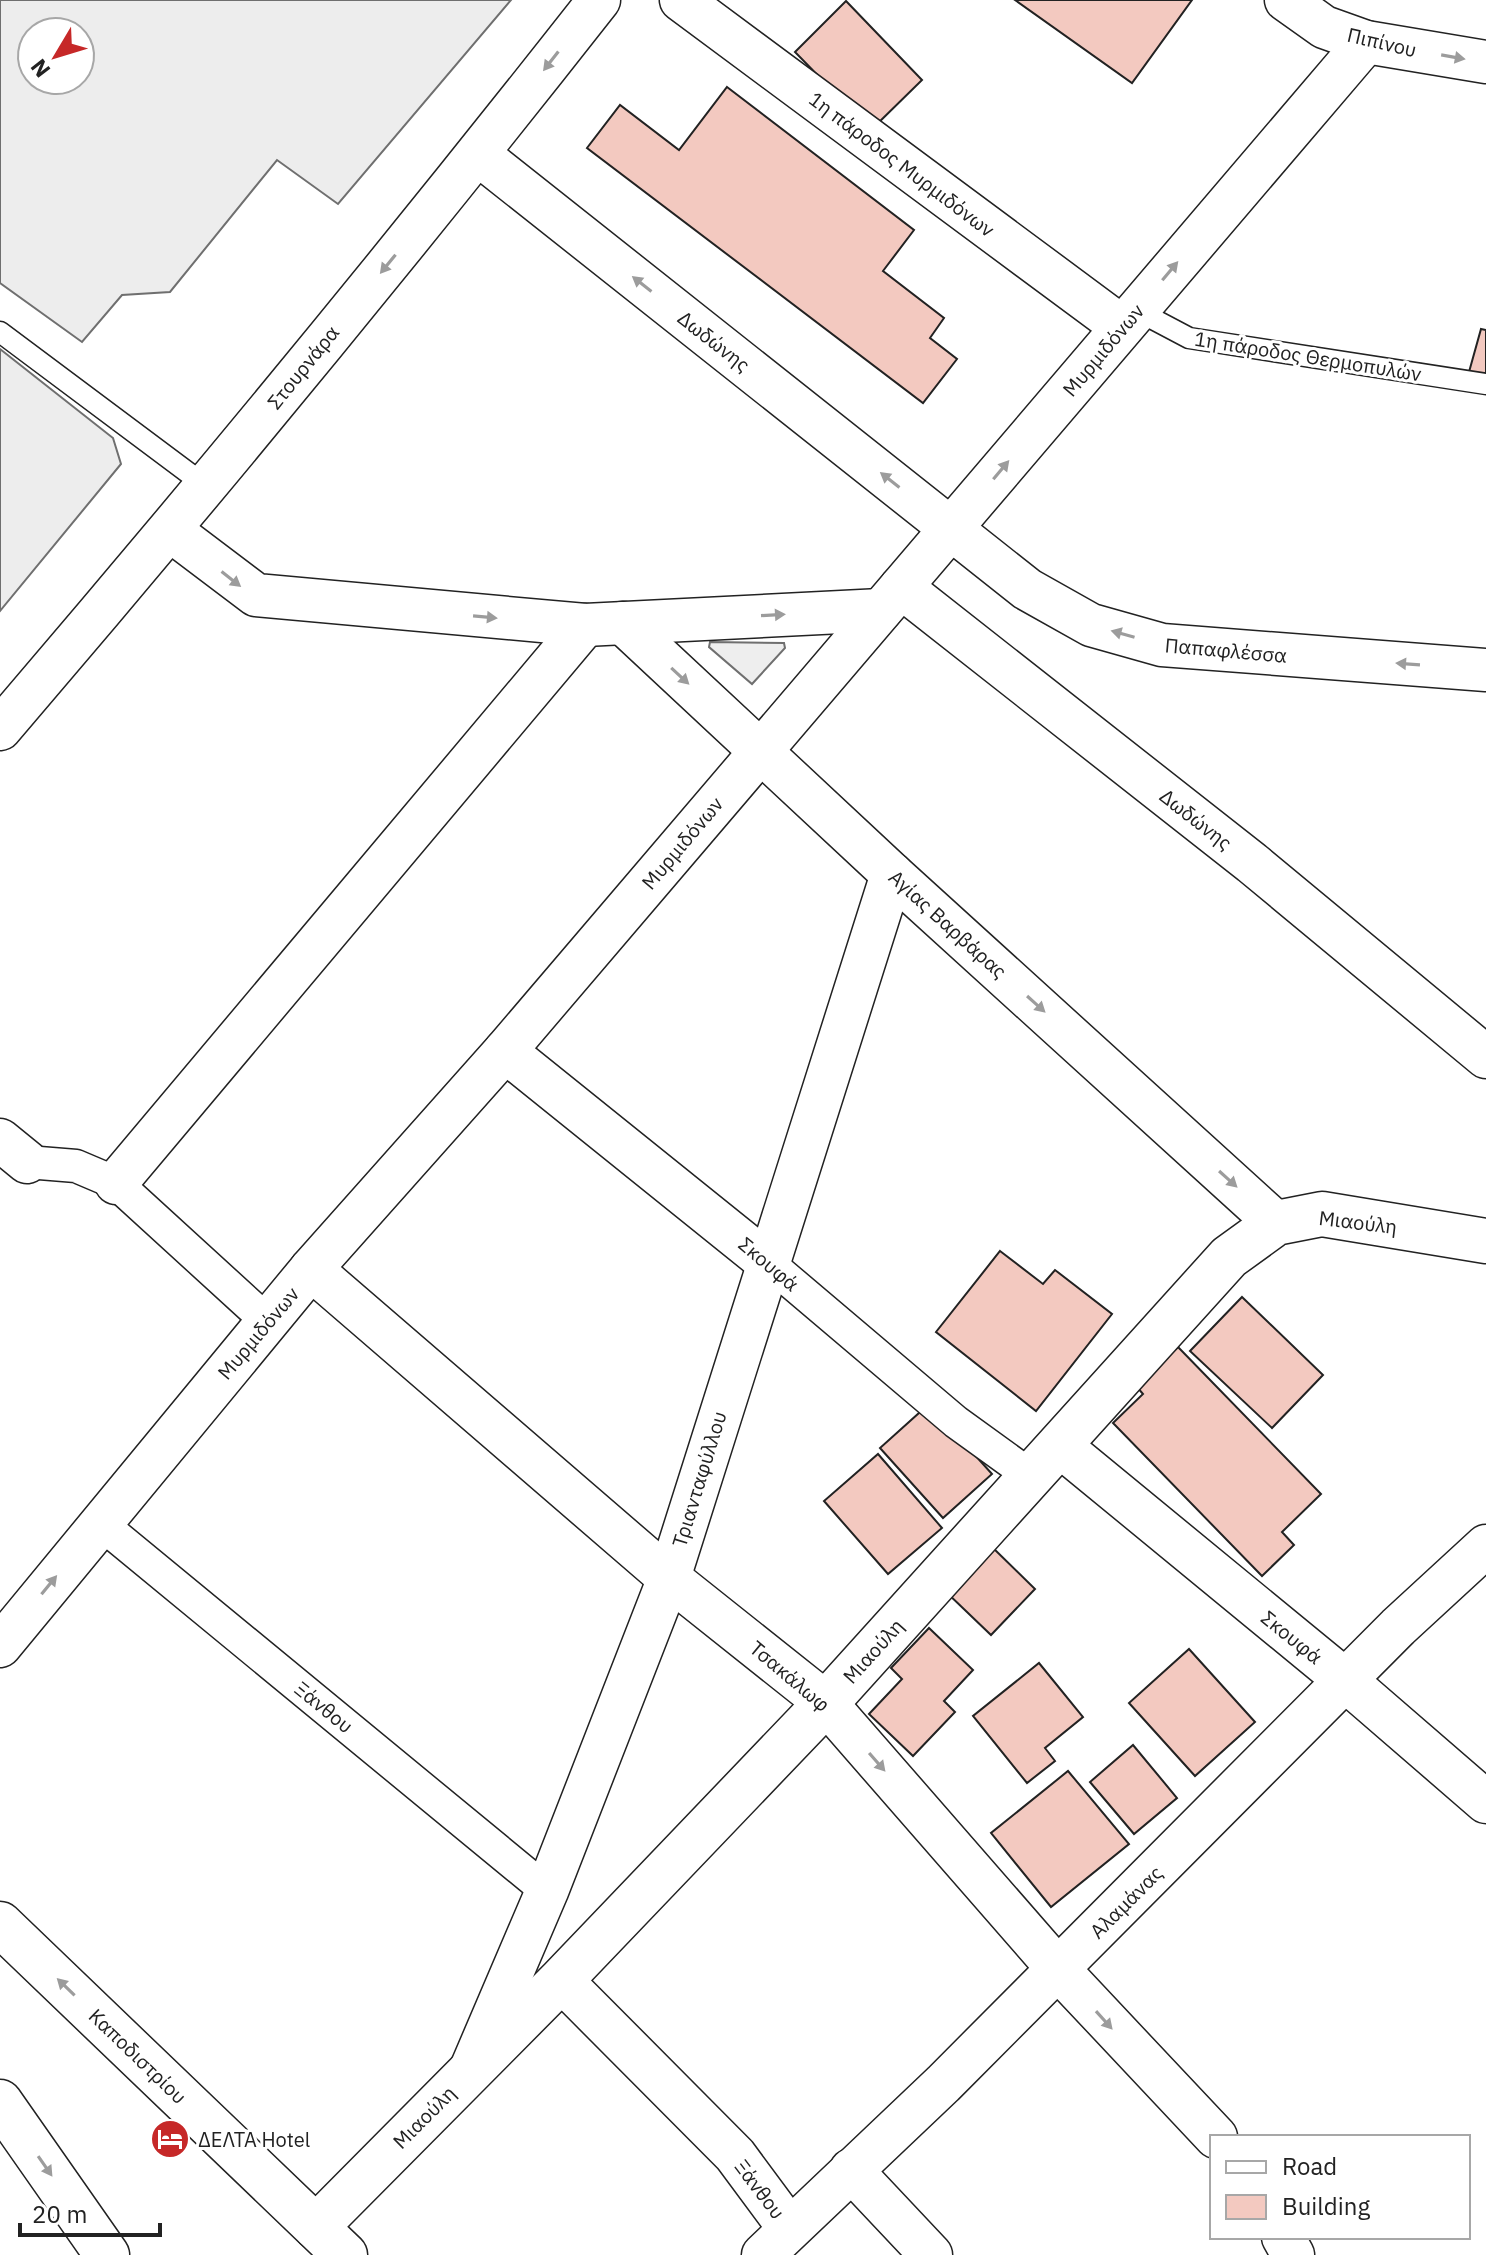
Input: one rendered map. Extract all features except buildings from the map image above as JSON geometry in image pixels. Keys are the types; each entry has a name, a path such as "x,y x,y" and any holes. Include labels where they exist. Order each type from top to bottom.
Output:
{"street":[{"name":"Στουρνάρα","path":"0,729 170,530 478,154 599,0"},
{"name":"1η πάροδος Μυρμιδόνων","path":"681,0 1129,319"},
{"name":"Πιπίνου","path":"1286,0 1324,27 1366,42 1486,62"},
{"name":"Μυρμιδόνων","path":"0,1646 311,1269 505,1051 1366,42"},
{"name":"Δωδώνης","path":"478,154 951,529"},
{"name":"Παπαφλέσσα","path":"951,529 1027,589 1091,625 1162,645 1486,670"},
{"path":"170,530 256,595 604,624 891,598"},
{"name":"Δωδώνης","path":"891,598 1252,863 1486,1057"},
{"path":"116,1183 604,624"},
{"name":"Αγίας Βαρβάρας","path":"604,624 761,751 1276,1223"},
{"name":"Τριανταφύλλου","path":"470,2072 547,1891 669,1578 766,1261 892,874"},
{"name":"Σκουφά","path":"505,1051 766,1261 956,1422 1045,1461 1345,1680 1486,1802"},
{"path":"13,1151 76,1166 116,1183 267,1321"},
{"name":"Μιαούλη","path":"330,2241 470,2072 826,1703 1229,1257 1276,1223 1322,1214 1486,1241"},
{"name":"Τσακάλωφ","path":"311,1269 669,1578 826,1703 1058,1969 1214,2135"},
{"name":"Ξάνθου","path":"100,1523 547,1891"},
{"name":"Αλαμάνας","path":"776,2242 1058,1969 1345,1680 1486,1546"},
{"name":"Καποδιστρίου","path":"0,1924 330,2241"},
{"name":"Ξάνθου","path":"561,1980 735,2155 776,2242"},
{"path":"0,2102 107,2255"},
{"path":"851,2170 931,2255"}],"lane":[{"name":"1η πάροδος Θερμοπυλών","path":"1129,319 1189,338 1486,384"},
{"path":"0,332 206,486"}],"shaded area":[{"path":"0,0 511,0 338,204 277,160 170,292 122,295 82,342 0,283"},
{"path":"0,349 113,438 121,464 0,611"},
{"path":"710,642 784,643 785,648 752,684 709,647"}],"place":[{"name":"ΔΕΛΤΑ Hotel","path":"170,2139"}]}
